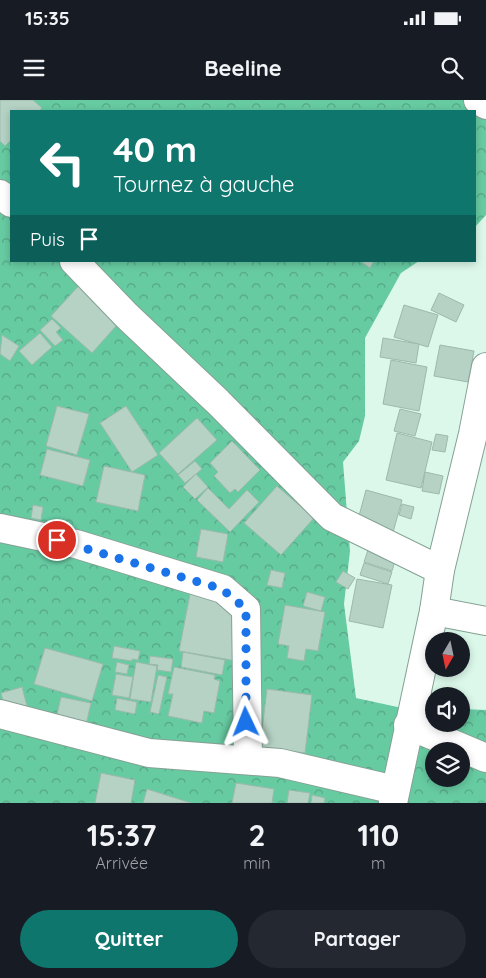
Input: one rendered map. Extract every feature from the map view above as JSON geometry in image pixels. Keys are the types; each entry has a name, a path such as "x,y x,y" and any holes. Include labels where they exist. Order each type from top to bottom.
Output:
{"street":[{"path":"478,100 486,105"},
{"path":"0,194 10,203"},
{"path":"75,262 332,517 440,570"},
{"path":"0,714 148,753 280,763 394,796 434,611 440,570 473,434 486,367"},
{"path":"0,528 76,544 222,589 246,609 248,760"},
{"path":"434,611 486,621"},
{"path":"408,725 486,758"}],"green space":[{"path":"0,100 486,100 486,215 476,226 476,110 10,110 10,262 418,262 401,273 365,338 365,416 359,441 343,462 350,551 344,604 356,698 402,708 425,709 425,732 470,732 470,709 486,710 486,803 0,803"}],"building":[{"path":"0,100 33,100 42,108 40,110 10,110 10,141 5,146 0,141"},
{"path":"361,262 373,262 370,268"},
{"path":"84,280 125,316 92,353 51,316"},
{"path":"439,293 464,305 456,322 431,310"},
{"path":"404,305 438,315 428,347 394,337"},
{"path":"52,319 61,328 56,332 63,340 55,346 40,330"},
{"path":"40,333 52,347 32,365 19,351"},
{"path":"2,335 19,346 10,361 0,354"},
{"path":"383,338 419,344 416,363 380,357"},
{"path":"440,345 474,351 468,382 434,376"},
{"path":"391,360 427,367 419,411 383,404"},
{"path":"57,406 89,414 77,455 46,446"},
{"path":"126,406 158,455 132,472 100,423"},
{"path":"400,409 421,414 415,436 394,431"},
{"path":"197,418 217,440 178,474 159,453"},
{"path":"397,433 432,442 421,488 386,480"},
{"path":"436,434 448,436 445,452 432,450"},
{"path":"232,441 260,470 238,492 235,489 230,493 214,476 218,472 210,463"},
{"path":"47,449 90,460 83,486 40,475"},
{"path":"195,461 202,469 185,483 178,475"},
{"path":"104,466 145,475 138,511 96,502"},
{"path":"425,472 443,476 439,494 422,491"},
{"path":"196,474 208,487 195,499 183,487"},
{"path":"277,486 314,518 281,555 244,523"},
{"path":"208,488 229,509 247,490 259,502 230,532 197,500"},
{"path":"366,490 402,500 392,536 356,527"},
{"path":"402,504 414,507 411,519 399,515"},
{"path":"33,505 43,507 41,520 31,518"},
{"path":"201,529 228,534 223,562 196,557"},
{"path":"371,541 398,550 392,571 364,562"},
{"path":"364,563 392,572 388,584 360,575"},
{"path":"271,570 285,573 282,588 267,585"},
{"path":"343,571 355,578 348,589 336,582"},
{"path":"357,579 392,585 383,628 349,621"},
{"path":"307,592 325,597 321,611 303,606"},
{"path":"190,594 247,604 237,661 179,651"},
{"path":"285,605 325,612 318,651 306,649 304,661 287,658 289,646 278,644"},
{"path":"114,646 140,651 138,660 112,658"},
{"path":"45,648 103,664 92,701 34,684"},
{"path":"183,652 225,660 222,675 181,667"},
{"path":"150,656 173,659 171,672 157,670 158,665 149,664"},
{"path":"117,662 129,665 127,674 115,672"},
{"path":"136,662 157,666 151,702 130,699"},
{"path":"174,667 215,675 214,679 220,681 214,713 204,711 202,723 168,716 173,694 168,694"},
{"path":"116,674 133,677 129,698 112,695"},
{"path":"158,675 167,677 159,714 150,712"},
{"path":"22,687 30,717 8,722 1,693"},
{"path":"267,689 312,695 305,753 260,747"},
{"path":"61,697 91,703 86,725 56,719"},
{"path":"117,698 137,702 135,714 115,710"},
{"path":"101,773 135,780 131,803 95,803"},
{"path":"236,783 274,789 272,803 232,803"},
{"path":"147,789 191,803 143,803"},
{"path":"289,790 310,793 308,803 287,803"},
{"path":"312,795 325,798 324,803 311,803"}],"route":[{"path":"57,540 76,544 222,589 246,609 246,722"}]}
